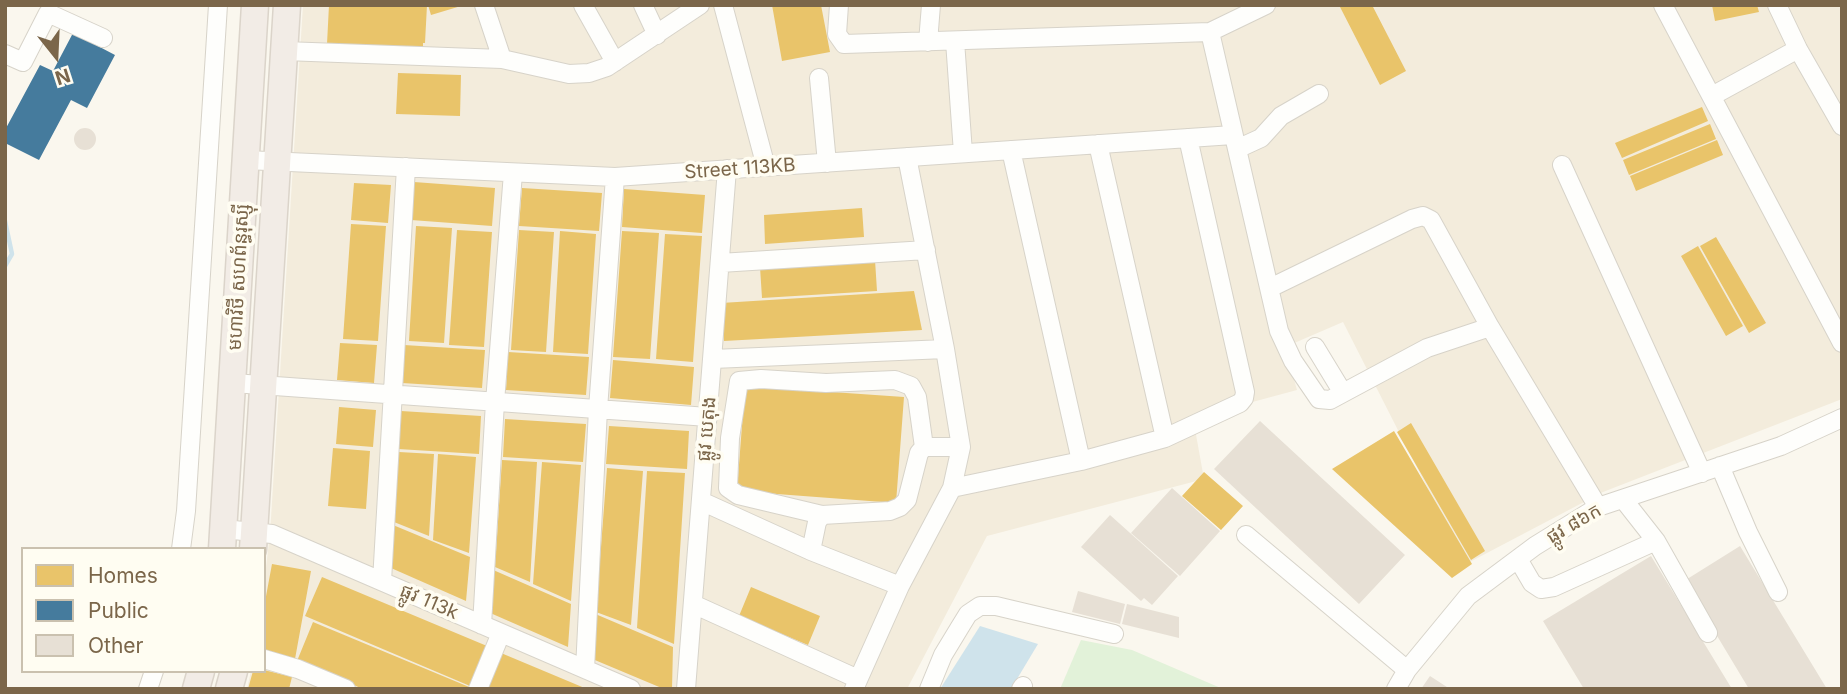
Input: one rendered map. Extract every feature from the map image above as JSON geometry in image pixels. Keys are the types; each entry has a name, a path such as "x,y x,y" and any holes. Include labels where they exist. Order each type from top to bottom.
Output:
{"highway":[{"name":"មហាវិថី សហព័ន្ធរុស្ស៊ី","path":"223,539 255,5"},
{"name":"មហាវិថី សហព័ន្ធរុស្ស៊ី","path":"254,540 287,5"}],"street":[{"path":"181,547 186,511 218,5"},
{"path":"484,5 502,60"},
{"path":"583,5 615,62"},
{"path":"643,5 657,35"},
{"path":"284,51 502,60 569,74 589,73 615,62 700,5"},
{"path":"723,5 765,167"},
{"path":"839,5 837,34 844,44 1210,32 1266,5"},
{"path":"928,42 931,5"},
{"path":"1663,5 1842,343"},
{"path":"1777,5 1797,49 1842,125"},
{"path":"5,54 23,62 48,13 103,38"},
{"path":"1210,32 1279,331 1293,361 1319,399 1331,400 1427,348 1490,327"},
{"path":"956,41 963,153"},
{"path":"1713,96 1797,49"},
{"path":"819,78 827,163"},
{"path":"1235,142 1261,138 1281,116 1320,93"},
{"path":"952,488 1082,461 1165,438 1240,403 1245,392 1188,138"},
{"name":"Street 113KB","path":"246,160 615,177 1188,138 1235,142"},
{"path":"1098,144 1165,438"},
{"path":"1011,150 1082,461"},
{"path":"693,604 856,684 900,586 952,488 961,447 945,349 907,157"},
{"path":"1562,165 1702,472"},
{"path":"382,581 406,167"},
{"name":"ផ្លូវ បេតុង","path":"686,689 727,170"},
{"path":"482,625 495,402 513,173"},
{"path":"584,669 598,410 615,177"},
{"path":"1270,288 1423,216 1431,220 1490,327 1598,507"},
{"path":"720,263 926,250"},
{"path":"1315,347 1343,393"},
{"path":"713,359 945,349"},
{"path":"826,383 828,354"},
{"path":"761,379 826,383 895,380 911,386 917,397 923,447 907,499 900,507 890,511 822,515 731,491 728,484 730,438 739,382 761,379"},
{"path":"233,383 708,417"},
{"name":"ផ្លូវ ៨៦ក","path":"1396,689 1407,670 1468,596 1518,559 1598,507 1781,446 1842,418"},
{"path":"706,436 730,438"},
{"path":"923,447 961,447"},
{"path":"1720,466 1748,533 1778,592"},
{"path":"1623,499 1656,541 1708,633"},
{"path":"701,501 811,551 900,586"},
{"path":"811,551 817,522 822,515"},
{"name":"ផ្លូវ 113k","path":"223,539 254,540 272,534 631,689"},
{"path":"1246,535 1407,670"},
{"path":"1518,559 1532,583 1541,589 1554,587 1656,541"},
{"path":"929,689 954,636 968,614 980,606 996,606 1114,634"},
{"path":"478,689 502,634"},
{"path":"266,660 298,669 345,689"}],"shaded area":[{"path":"303,5 1842,5 1842,399 1603,492 1466,564 1343,322 1285,347 1297,390 1193,418 1204,479 987,536 907,689 247,689 251,673 266,673 266,567"},
{"path":"980,626 1038,644 1011,689 940,689"}],"green space":[{"path":"1081,640 1132,650 1223,689 1060,689"}],"building: Homes":[{"path":"329,5 427,5 425,43 423,47 327,44"},
{"path":"428,5 461,5 461,6 431,15"},
{"path":"772,5 821,5 830,52 782,61"},
{"path":"1339,5 1372,5 1406,71 1380,85"},
{"path":"1712,5 1757,5 1759,12 1715,21"},
{"path":"398,73 461,75 460,116 396,114"},
{"path":"1702,107 1708,121 1622,158 1615,143"},
{"path":"1710,124 1716,139 1629,175 1623,160"},
{"path":"1717,140 1723,155 1636,191 1630,176"},
{"path":"414,182 495,188 492,226 411,220"},
{"path":"354,183 391,185 388,223 351,220"},
{"path":"522,188 602,193 599,231 519,226"},
{"path":"624,189 705,195 702,233 622,227"},
{"path":"862,208 864,237 765,244 764,215"},
{"path":"351,224 386,226 378,341 343,339"},
{"path":"416,226 452,228 444,343 409,341"},
{"path":"457,230 492,232 484,347 449,345"},
{"path":"519,230 554,232 546,352 511,350"},
{"path":"560,231 596,234 588,354 553,352"},
{"path":"622,231 659,233 650,359 613,357"},
{"path":"665,234 702,236 693,362 656,359"},
{"path":"1716,237 1766,323 1749,333 1700,246"},
{"path":"1698,246 1743,326 1726,336 1681,256"},
{"path":"875,260 877,291 762,298 760,267"},
{"path":"914,291 922,330 724,341 721,303"},
{"path":"340,343 377,345 374,383 337,380"},
{"path":"404,345 485,350 482,388 402,383"},
{"path":"508,352 589,357 586,395 506,390"},
{"path":"613,360 694,367 691,405 610,398"},
{"path":"745,386 904,397 896,503 737,491"},
{"path":"339,407 376,410 373,447 336,444"},
{"path":"401,411 481,416 479,454 398,449"},
{"path":"505,419 586,424 583,462 503,457"},
{"path":"1411,423 1485,551 1471,560 1397,432"},
{"path":"609,426 689,431 687,469 606,464"},
{"path":"1394,431 1472,564 1452,578 1332,469"},
{"path":"333,448 370,451 366,509 328,506"},
{"path":"399,452 434,454 429,536 394,522"},
{"path":"438,454 476,457 469,553 433,540"},
{"path":"502,460 537,462 530,582 495,567"},
{"path":"542,462 581,465 571,601 533,584"},
{"path":"607,468 643,471 631,625 596,612"},
{"path":"647,471 685,473 674,644 637,628"},
{"path":"1204,472 1243,506 1221,530 1182,496"},
{"path":"393,525 470,557 466,601 391,568"},
{"path":"272,564 311,571 295,659 266,653 266,596"},
{"path":"491,569 571,604 568,647 488,612"},
{"path":"322,577 487,646 470,686 305,616"},
{"path":"751,587 820,616 808,645 739,616"},
{"path":"593,613 673,647 672,689 664,689 590,658"},
{"path":"313,622 474,689 363,689 297,661"},
{"path":"501,653 587,689 486,689"},
{"path":"266,670 292,677 289,689 248,689 252,673 266,673"}],"building: Public":[{"path":"73,33 115,55 87,108 71,100 39,160 5,143 5,130 40,65 53,71"}],"building: Other":[{"path":"85,128 93,131 96,139 93,147 85,150 77,147 74,139 77,131"},
{"path":"1260,421 1405,555 1359,604 1214,469"},
{"path":"1172,488 1220,531 1180,576 1131,533"},
{"path":"1110,515 1178,576 1152,605 1144,598 1141,601 1081,547"},
{"path":"1740,546 1827,689 1749,689 1684,581"},
{"path":"1651,556 1732,689 1584,689 1543,621"},
{"path":"1078,591 1125,604 1120,624 1072,612"},
{"path":"1127,604 1179,617 1179,638 1122,624"},
{"path":"1430,676 1450,689 1421,689"}],"waterway":[{"path":"5,221 12,254 5,266"}]}
